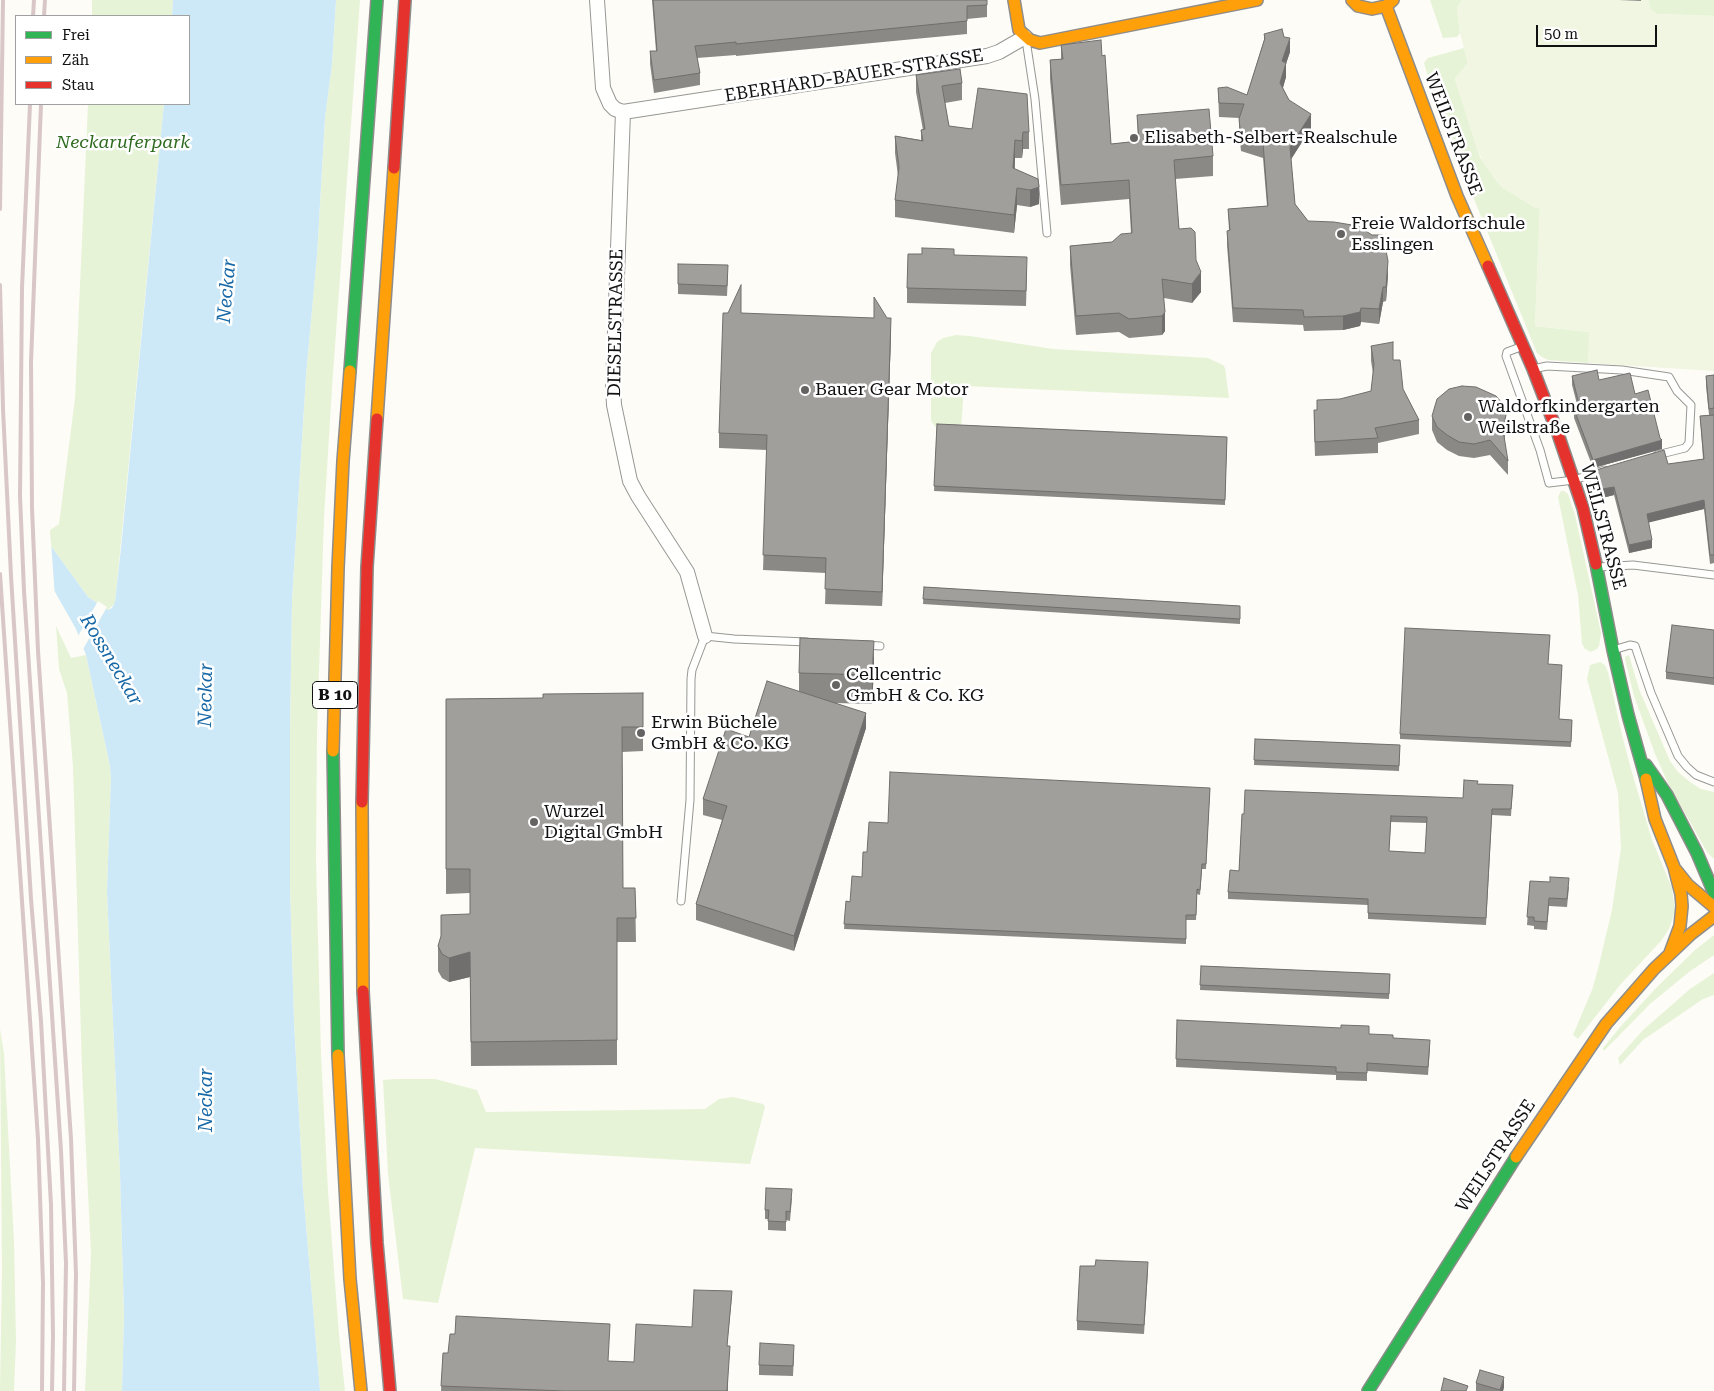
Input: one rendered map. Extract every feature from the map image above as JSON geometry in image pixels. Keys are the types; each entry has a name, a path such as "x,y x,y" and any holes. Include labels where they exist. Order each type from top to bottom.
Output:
{"main road":[{"name":"B 10","path":"361,1391 350,1279 340,1110 333,873 333,765 343,461 376,0"},
{"name":"B 10","path":"390,1391 381,1301 366,1066 362,957 362,773 368,557 405,0"},
{"path":"1014,0 1017,25 1025,37 1035,42 1046,43 1257,0"},
{"path":"1352,0 1365,8 1379,9 1389,3"},
{"name":"WEILSTRASSE","path":"1389,3 1457,196 1533,369 1583,508 1628,715 1641,758 1655,819 1674,868 1680,894 1682,915 1670,953"},
{"name":"WEILSTRASSE","path":"1641,758 1667,795 1697,852 1714,893"},
{"path":"1697,852 1714,868"},
{"path":"1674,868 1688,885 1714,907"},
{"name":"WEILSTRASSE","path":"1368,1391 1491,1194 1576,1066 1622,1004 1670,953 1714,916"}],"street":[{"path":"596,0 599,16 603,88 610,104 615,110 623,112"},
{"name":"EBERHARD-BAUER-STRASSE","path":"623,112 987,56 999,52 1025,37"},
{"name":"DIESELSTRASSE","path":"623,112 613,385 614,405 630,481 687,572 705,636"}],"lane":[{"path":"1025,37 1034,85 1047,233"},
{"path":"1523,345 1507,352 1506,356 1540,450 1549,483 1574,480 1614,467"},
{"path":"1533,369 1543,366 1557,366 1622,370 1669,377 1677,391 1691,405 1689,445 1685,448 1646,458"},
{"path":"1597,567 1633,565 1714,575"},
{"path":"681,901 690,800 691,678 692,670 705,636 810,642"},
{"path":"860,645 880,646"},
{"path":"1613,650 1630,645 1635,646 1651,693 1678,756 1696,775 1714,782"}],"green space":[{"path":"92,0 173,0 172,15 92,15"},
{"path":"336,0 360,0 324,518 317,732 316,860 321,1054 328,1191 345,1391 320,1391 303,1190 294,1022 290,890 290,727 292,600 306,375 317,255 325,118 332,64"},
{"path":"1430,0 1462,0 1457,8 1460,33 1457,37 1443,38"},
{"path":"1462,0 1648,0 1651,10 1657,14 1714,16 1714,371 1588,363 1589,332 1535,326 1540,209 1503,188 1486,167 1476,147 1455,78 1468,63 1460,33 1457,8"},
{"path":"1648,0 1714,0 1714,16 1657,14 1651,10"},
{"path":"1464,48 1468,63 1455,79 1480,157 1503,188 1536,208 1540,208 1535,326 1590,332 1588,363 1548,360 1537,353 1462,170 1424,63 1428,58"},
{"name":"Neckaruferpark","path":"88,105 164,105 115,603 108,610 88,597 51,546 50,530 59,524 75,398"},
{"path":"956,335 1053,349 1208,358 1223,365 1225,368 1229,398 964,386 961,430 937,429 931,421 931,353 937,342 943,338"},
{"path":"1561,491 1568,494 1575,515 1601,633 1599,646 1591,652 1585,649 1582,644 1578,595 1558,497"},
{"path":"56,626 71,658 86,655 110,766 107,892 120,1173 124,1315 122,1391 85,1391 91,1254 82,1070 73,767 67,693 59,669"},
{"path":"1629,655 1639,689 1670,761 1678,772 1690,782 1701,789 1714,792 1714,859 1707,852 1668,783 1655,754 1634,696 1625,659"},
{"path":"1600,662 1605,665 1608,672 1631,769 1652,840 1672,888 1675,911 1669,929 1661,941 1620,985 1578,1039 1573,1035 1592,990 1598,969 1612,910 1621,848 1618,793 1587,679 1590,665"},
{"path":"1714,935 1714,955 1689,972 1650,1004 1603,1050 1620,1027 1657,987 1695,950"},
{"path":"1714,973 1714,995 1703,999 1643,1040 1620,1065 1618,1058 1643,1030 1690,989"},
{"path":"0,1029 4,1054 14,1241 16,1341 14,1391 0,1391 2,1272"},
{"path":"435,1079 477,1090 486,1112 705,1109 719,1099 733,1097 763,1104 765,1107 750,1164 475,1148 438,1303 403,1299 388,1174 383,1080"}],"water":[{"path":"173,0 336,0 332,64 325,118 317,255 306,375 292,600 290,727 290,890 294,1022 303,1190 320,1391 122,1391 124,1315 120,1173 107,892 110,766 86,655 76,629 55,592 0,534 0,495 51,546 88,597 108,610 112,608 115,602 121,548 164,105 190,105 190,15 172,15"}],"pier":[{"path":"0,492 51,542 55,597 0,538"},
{"path":"98,601 107,607 82,651 78,636"}],"building":[{"path":"653,0 987,0 987,5 967,6 967,21 736,44 736,42 695,46 700,73 654,80 650,51 657,51"},
{"name":"Freie Waldorfschule Esslingen","path":"1282,29 1284,37 1290,38 1282,61 1286,63 1280,83 1289,100 1311,114 1290,147 1295,204 1308,221 1334,222 1358,226 1372,235 1383,235 1388,261 1386,287 1383,287 1379,309 1361,308 1360,312 1343,316 1304,317 1303,310 1233,308 1227,231 1230,230 1228,209 1268,206 1263,143 1241,137 1239,119 1244,104 1219,103 1218,88 1227,87 1247,95 1265,38 1264,34"},
{"path":"1101,40 1102,56 1105,55 1111,144 1139,141 1137,115 1209,109 1213,156 1174,160 1179,229 1191,228 1195,232 1196,260 1201,272 1192,284 1162,279 1165,312 1162,316 1129,319 1119,313 1076,316 1070,246 1112,242 1121,234 1132,233 1129,180 1061,185 1050,60 1063,59 1061,45"},
{"path":"960,69 962,83 942,86 949,126 972,129 978,88 1027,94 1029,132 1023,132 1022,141 1015,140 1013,168 1038,179 1039,187 1030,190 1017,188 1014,215 895,200 899,167 895,136 923,141 921,130 925,129 916,75"},
{"path":"922,248 954,249 954,255 1027,257 1026,291 907,288 908,254 922,254"},
{"path":"678,264 728,265 727,286 678,284"},
{"path":"741,285 741,313 874,318 874,297 887,318 891,318 882,592 825,589 826,558 763,555 767,435 719,433 723,313 728,313"},
{"path":"1393,342 1393,360 1400,360 1403,389 1419,420 1375,428 1378,438 1315,442 1314,410 1317,410 1317,400 1340,399 1371,391 1374,364 1371,346"},
{"path":"1597,370 1599,380 1630,373 1635,394 1648,390 1662,440 1593,460 1574,409 1580,408 1572,376"},
{"path":"1714,375 1714,408 1709,409 1706,376"},
{"name":"Waldorfkindergarten Weilstraße","path":"1462,386 1476,387 1496,396 1503,404 1506,415 1503,430 1508,461 1490,440 1474,444 1459,442 1437,427 1432,416 1437,399 1449,389"},
{"path":"1714,415 1714,555 1710,555 1704,500 1647,514 1652,540 1629,545 1614,487 1602,489 1596,470 1664,450 1668,464 1704,459 1700,416"},
{"path":"937,424 1227,437 1225,500 934,486"},
{"path":"924,587 1240,606 1240,619 923,599"},
{"path":"1672,625 1714,630 1714,678 1666,672"},
{"path":"1405,628 1550,635 1548,664 1562,665 1559,719 1572,720 1571,742 1400,734"},
{"path":"800,638 874,641 872,675 799,673"},
{"path":"767,681 866,713 794,936 696,904 727,806 703,799 726,729 749,737"},
{"path":"643,693 643,727 622,727 623,888 635,888 636,918 617,918 617,1040 471,1042 470,952 449,958 442,954 438,946 441,936 441,915 470,914 470,869 446,869 446,699 543,698 543,694"},
{"path":"1255,739 1400,745 1399,766 1254,760"},
{"path":"890,772 1210,788 1206,864 1202,864 1200,890 1197,889 1196,915 1186,915 1186,939 844,924 846,901 850,902 852,876 862,877 863,852 867,852 869,822 888,823"},
{"path":"1464,780 1478,781 1477,784 1513,785 1511,809 1492,809 1486,918 1368,913 1368,899 1228,892 1230,870 1239,871 1245,790 1463,798","holes":["1391,816 1427,817 1425,853 1389,851"]},
{"path":"1550,877 1569,878 1567,899 1549,898 1547,922 1534,921 1534,917 1527,917 1530,881 1550,882"},
{"path":"1201,966 1390,974 1389,994 1200,985"},
{"path":"1177,1020 1341,1028 1341,1025 1369,1026 1369,1034 1393,1035 1393,1038 1430,1040 1428,1067 1367,1063 1367,1073 1336,1072 1336,1067 1176,1059"},
{"path":"766,1188 792,1189 790,1212 786,1211 786,1222 768,1221 769,1210 765,1210"},
{"path":"1096,1260 1148,1262 1144,1325 1077,1321 1080,1266 1095,1266"},
{"path":"694,1290 732,1291 727,1346 730,1346 727,1391 564,1391 441,1386 443,1353 448,1353 450,1334 455,1334 456,1316 610,1324 608,1361 634,1362 636,1324 692,1327"},
{"path":"760,1343 794,1345 793,1366 759,1365"},
{"path":"1480,1370 1504,1377 1500,1390 1476,1383"},
{"path":"1444,1378 1468,1386 1466,1391 1441,1391"}],"railway":[{"path":"0,209 3,0"},
{"path":"33,15 34,0"},
{"path":"44,15 45,0"},
{"path":"30,105 22,288 20,496 24,591 61,1151 66,1263 64,1391"},
{"path":"41,105 31,362 32,508 38,651 71,1139 76,1274 74,1391"},
{"path":"0,285 3,409 11,576 31,899 41,1021 51,1205 52,1391"},
{"path":"0,574 38,1139 43,1283 42,1391"}],"traffic: fast":[{"path":"350,371 377,0"},
{"path":"1596,564 1628,715 1646,779"},
{"path":"333,751 338,1055"},
{"path":"1646,765 1667,795 1697,853 1714,893"},
{"path":"1368,1391 1516,1157"}],"traffic: slow":[{"path":"1014,0 1019,30 1030,40 1040,43 1257,0"},
{"path":"1352,0 1358,6 1372,9 1386,6 1393,0"},
{"path":"1386,6 1457,196 1488,266"},
{"path":"377,419 394,168"},
{"path":"333,751 338,568 343,461 350,371"},
{"path":"1646,779 1655,819 1674,867 1681,894 1680,926 1670,953"},
{"path":"362,802 363,991"},
{"path":"1676,870 1688,885 1714,907"},
{"path":"1516,1157 1606,1024 1654,969 1691,934 1714,916"},
{"path":"338,1055 350,1279 361,1391"}],"traffic: jam":[{"path":"394,168 405,0"},
{"path":"1488,266 1533,369 1558,434 1583,508 1596,564"},
{"path":"362,802 367,567 377,419"},
{"path":"363,991 377,1243 390,1391"}],"place":[{"name":"Elisabeth-Selbert-Realschule","path":"1134,138"},
{"name":"Freie Waldorfschule Esslingen","path":"1341,234"},
{"name":"Bauer Gear Motor","path":"805,390"},
{"name":"Waldorfkindergarten Weilstraße","path":"1468,417"},
{"name":"Cellcentric GmbH & Co. KG","path":"836,685"},
{"name":"Erwin Büchele GmbH & Co. KG","path":"641,733"},
{"name":"Wurzel Digital GmbH","path":"534,822"}],"water label":[{"name":"Neckar","path":"227,291"},
{"name":"Rossneckar","path":"111,660"},
{"name":"Neckar","path":"206,695"},
{"name":"Neckar","path":"206,1100"}]}
